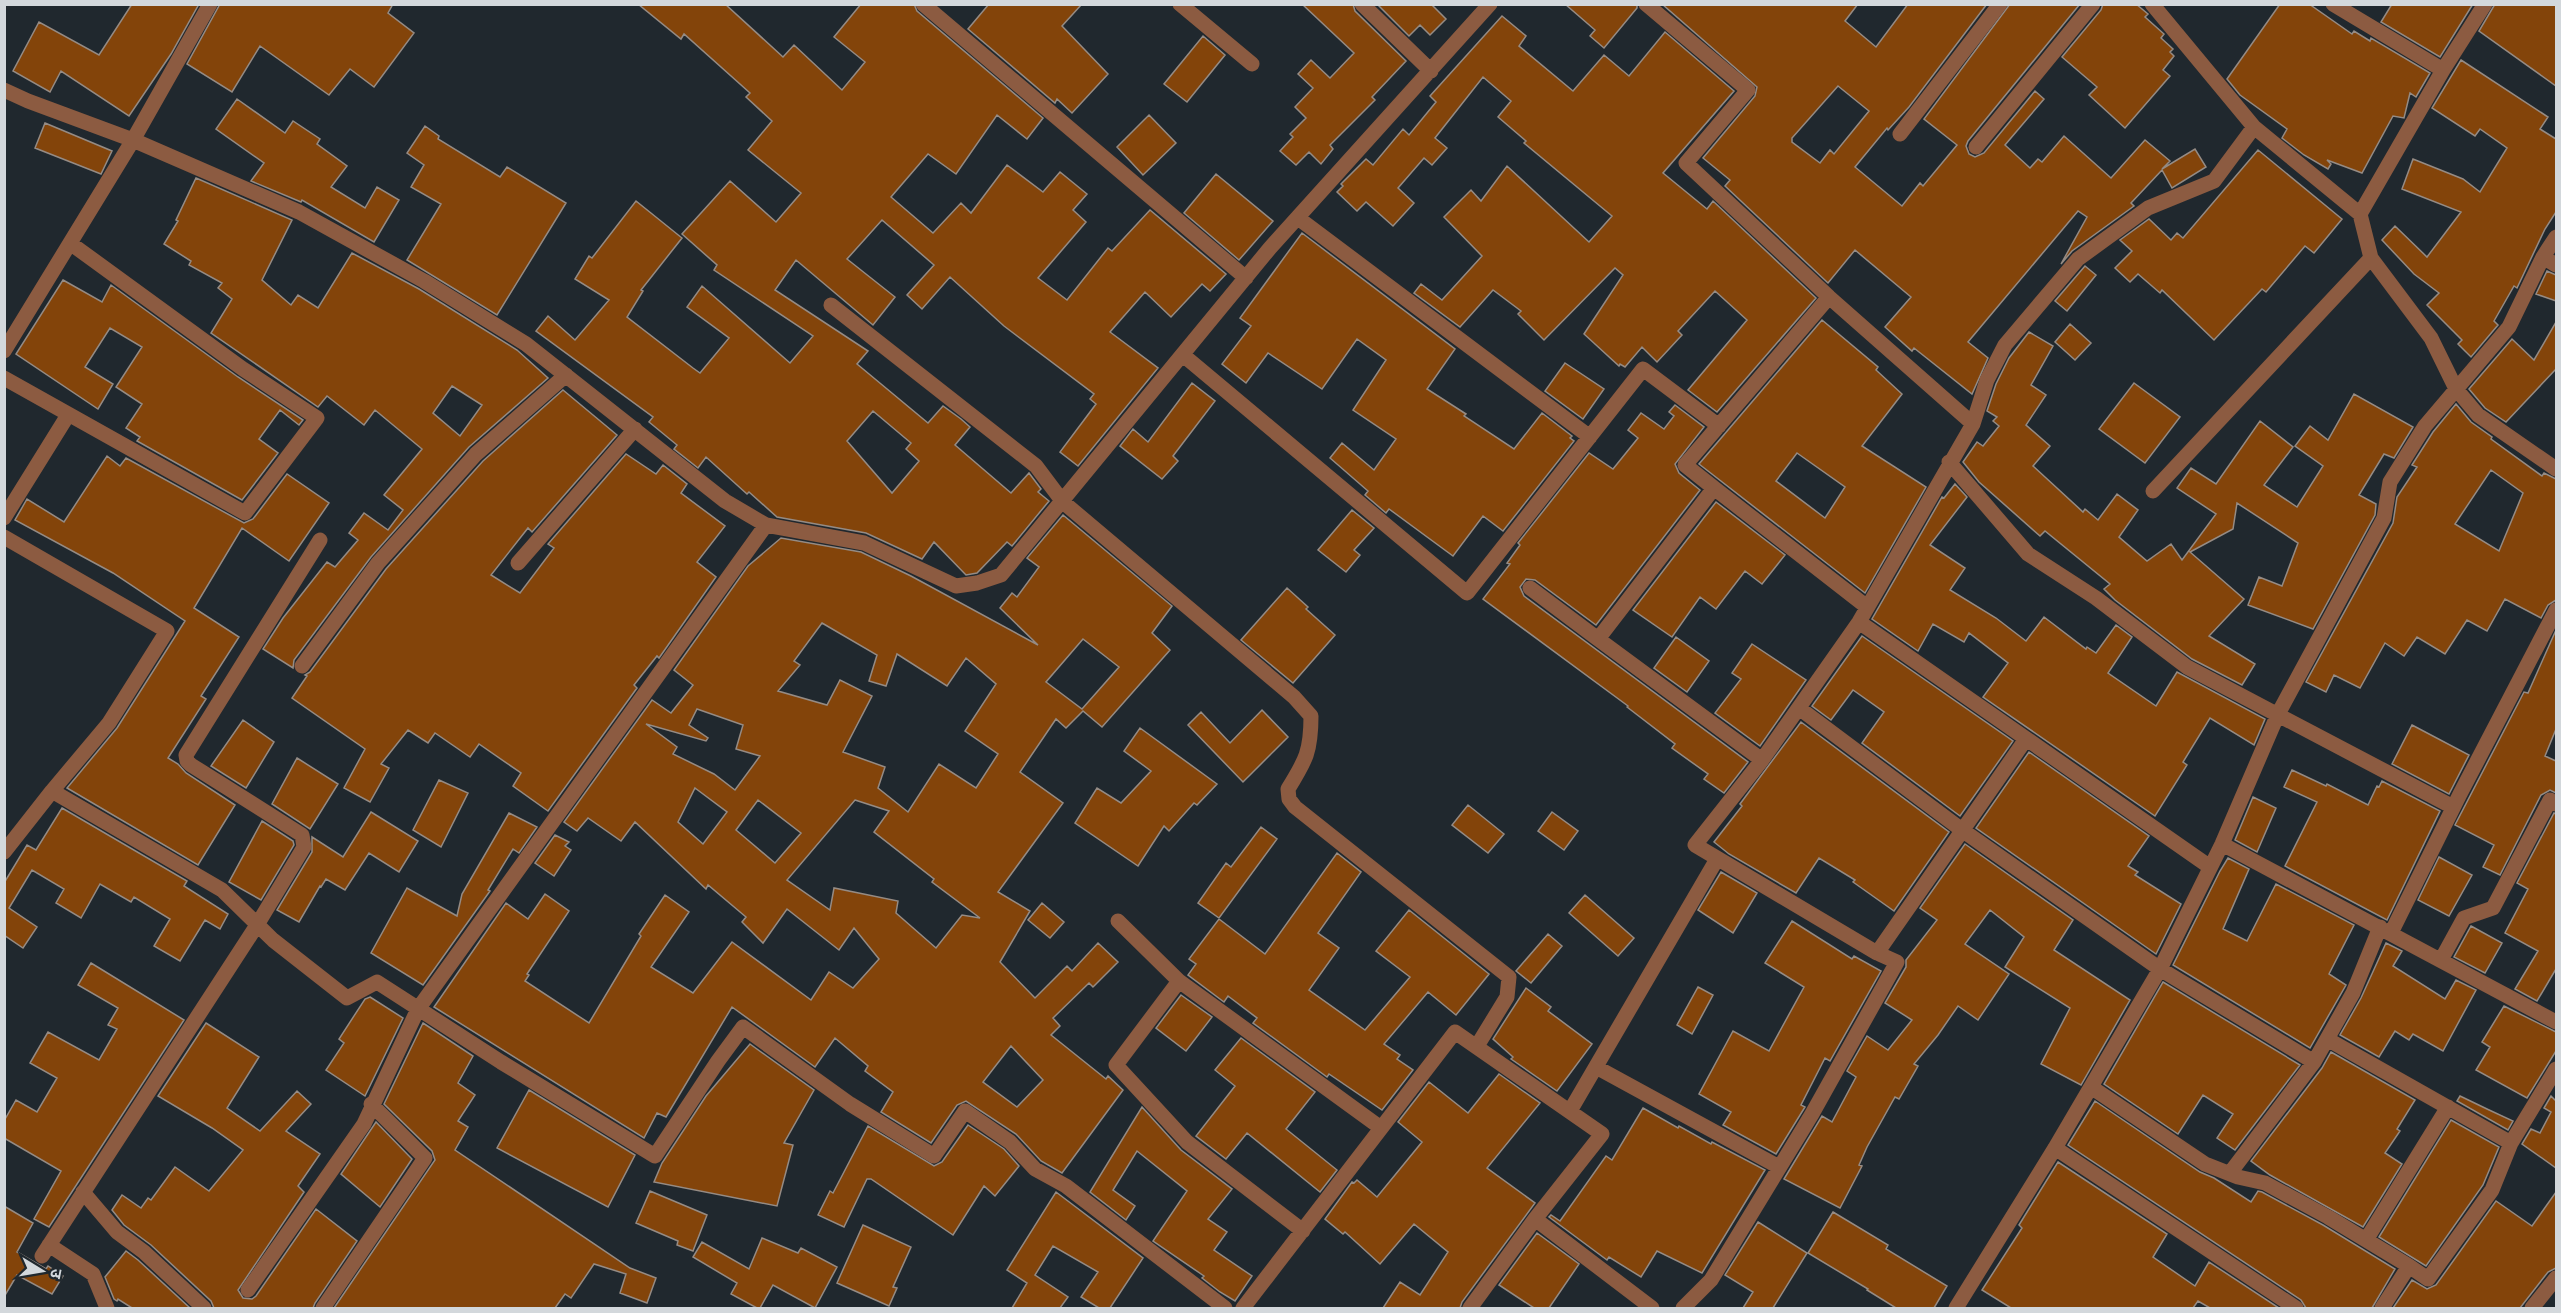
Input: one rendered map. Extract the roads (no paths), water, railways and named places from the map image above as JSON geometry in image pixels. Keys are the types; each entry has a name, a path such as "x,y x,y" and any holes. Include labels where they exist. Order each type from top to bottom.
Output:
{"street":[{"path":"4,351 133,140 210,4"},
{"path":"922,4 1246,278"},
{"path":"1180,4 1252,64"},
{"path":"1362,4 1431,71"},
{"path":"4,90 133,140 299,212 424,281 526,344 725,501 766,525 864,543 956,586 977,583 1001,575 1246,278 1490,4"},
{"path":"1646,4 1748,90 1686,163 1829,297 1973,424"},
{"path":"1900,134 2000,4"},
{"path":"1976,147 2093,4"},
{"path":"2152,4 2254,127 2360,214 2371,258 2431,339 2456,389 2478,415 2556,469"},
{"path":"2334,4 2443,70"},
{"path":"2360,214 2443,70 2485,4"},
{"path":"1683,1308 1711,1280 1812,1114 1897,962 1877,953 1695,845 1762,760 1858,622 1973,424 1987,380 2005,345 2078,259 2148,208 2214,181 2254,127"},
{"path":"1298,218 1590,437"},
{"path":"1956,1308 2055,1148 2160,969 2222,844 2278,714 2384,518 2390,482 2425,426 2509,327 2550,261 2556,237"},
{"path":"4,378 245,513 317,418 243,369 70,243"},
{"path":"2153,491 2371,258"},
{"path":"1829,297 1685,465 1867,607"},
{"path":"831,305 1036,466 1063,502 1294,696 1311,716 1311,741 1305,761 1288,789 1289,799 1295,807 1509,977 1507,998 1477,1046"},
{"path":"1183,356 1467,592 1643,369 1719,426"},
{"path":"302,666 378,563 468,463 566,375"},
{"path":"4,518 68,415"},
{"path":"518,563 635,429"},
{"path":"1949,462 2028,554 2096,598 2187,667 2453,807"},
{"path":"1598,639 1714,488"},
{"path":"248,1290 364,1124 371,1104 418,1009 766,525"},
{"path":"4,537 167,631 109,723 52,790 4,852"},
{"path":"107,1308 93,1274 45,1250 257,925 304,847 302,835 191,765 186,755 320,540"},
{"path":"1530,588 1762,760"},
{"path":"2230,1173 2314,1062 2453,807 2556,610"},
{"path":"1858,622 2210,867"},
{"path":"1799,708 1962,830 2160,969 2314,1062"},
{"path":"1877,953 2026,739"},
{"path":"52,790 222,890 273,940 347,998 377,982 655,1156 743,1027 850,1104 934,1156 965,1111 1010,1142 1035,1169 1066,1186 1225,1308"},
{"path":"2441,960 2464,918 2493,908 2550,800 2556,804"},
{"path":"2222,844 2556,1022"},
{"path":"1570,1112 1717,859"},
{"path":"1118,921 1179,981 1381,1128"},
{"path":"1179,981 1116,1065 1187,1142 1303,1231"},
{"path":"1243,1308 1455,1032 1602,1134 1535,1219 1470,1308"},
{"path":"2327,1039 2511,1143"},
{"path":"1596,1067 1779,1167"},
{"path":"2091,1087 2205,1164 2265,1183 2366,1240 2428,1279 2492,1190 2511,1143 2556,1069"},
{"path":"323,1308 425,1158 371,1104"},
{"path":"2366,1240 2448,1107"},
{"path":"2055,1148 2296,1308"},
{"path":"83,1192 117,1232 144,1252 204,1308"},
{"path":"1535,1219 1652,1308"},
{"path":"2382,1308 2409,1266"},
{"path":"2532,1308 2556,1278"}]}
